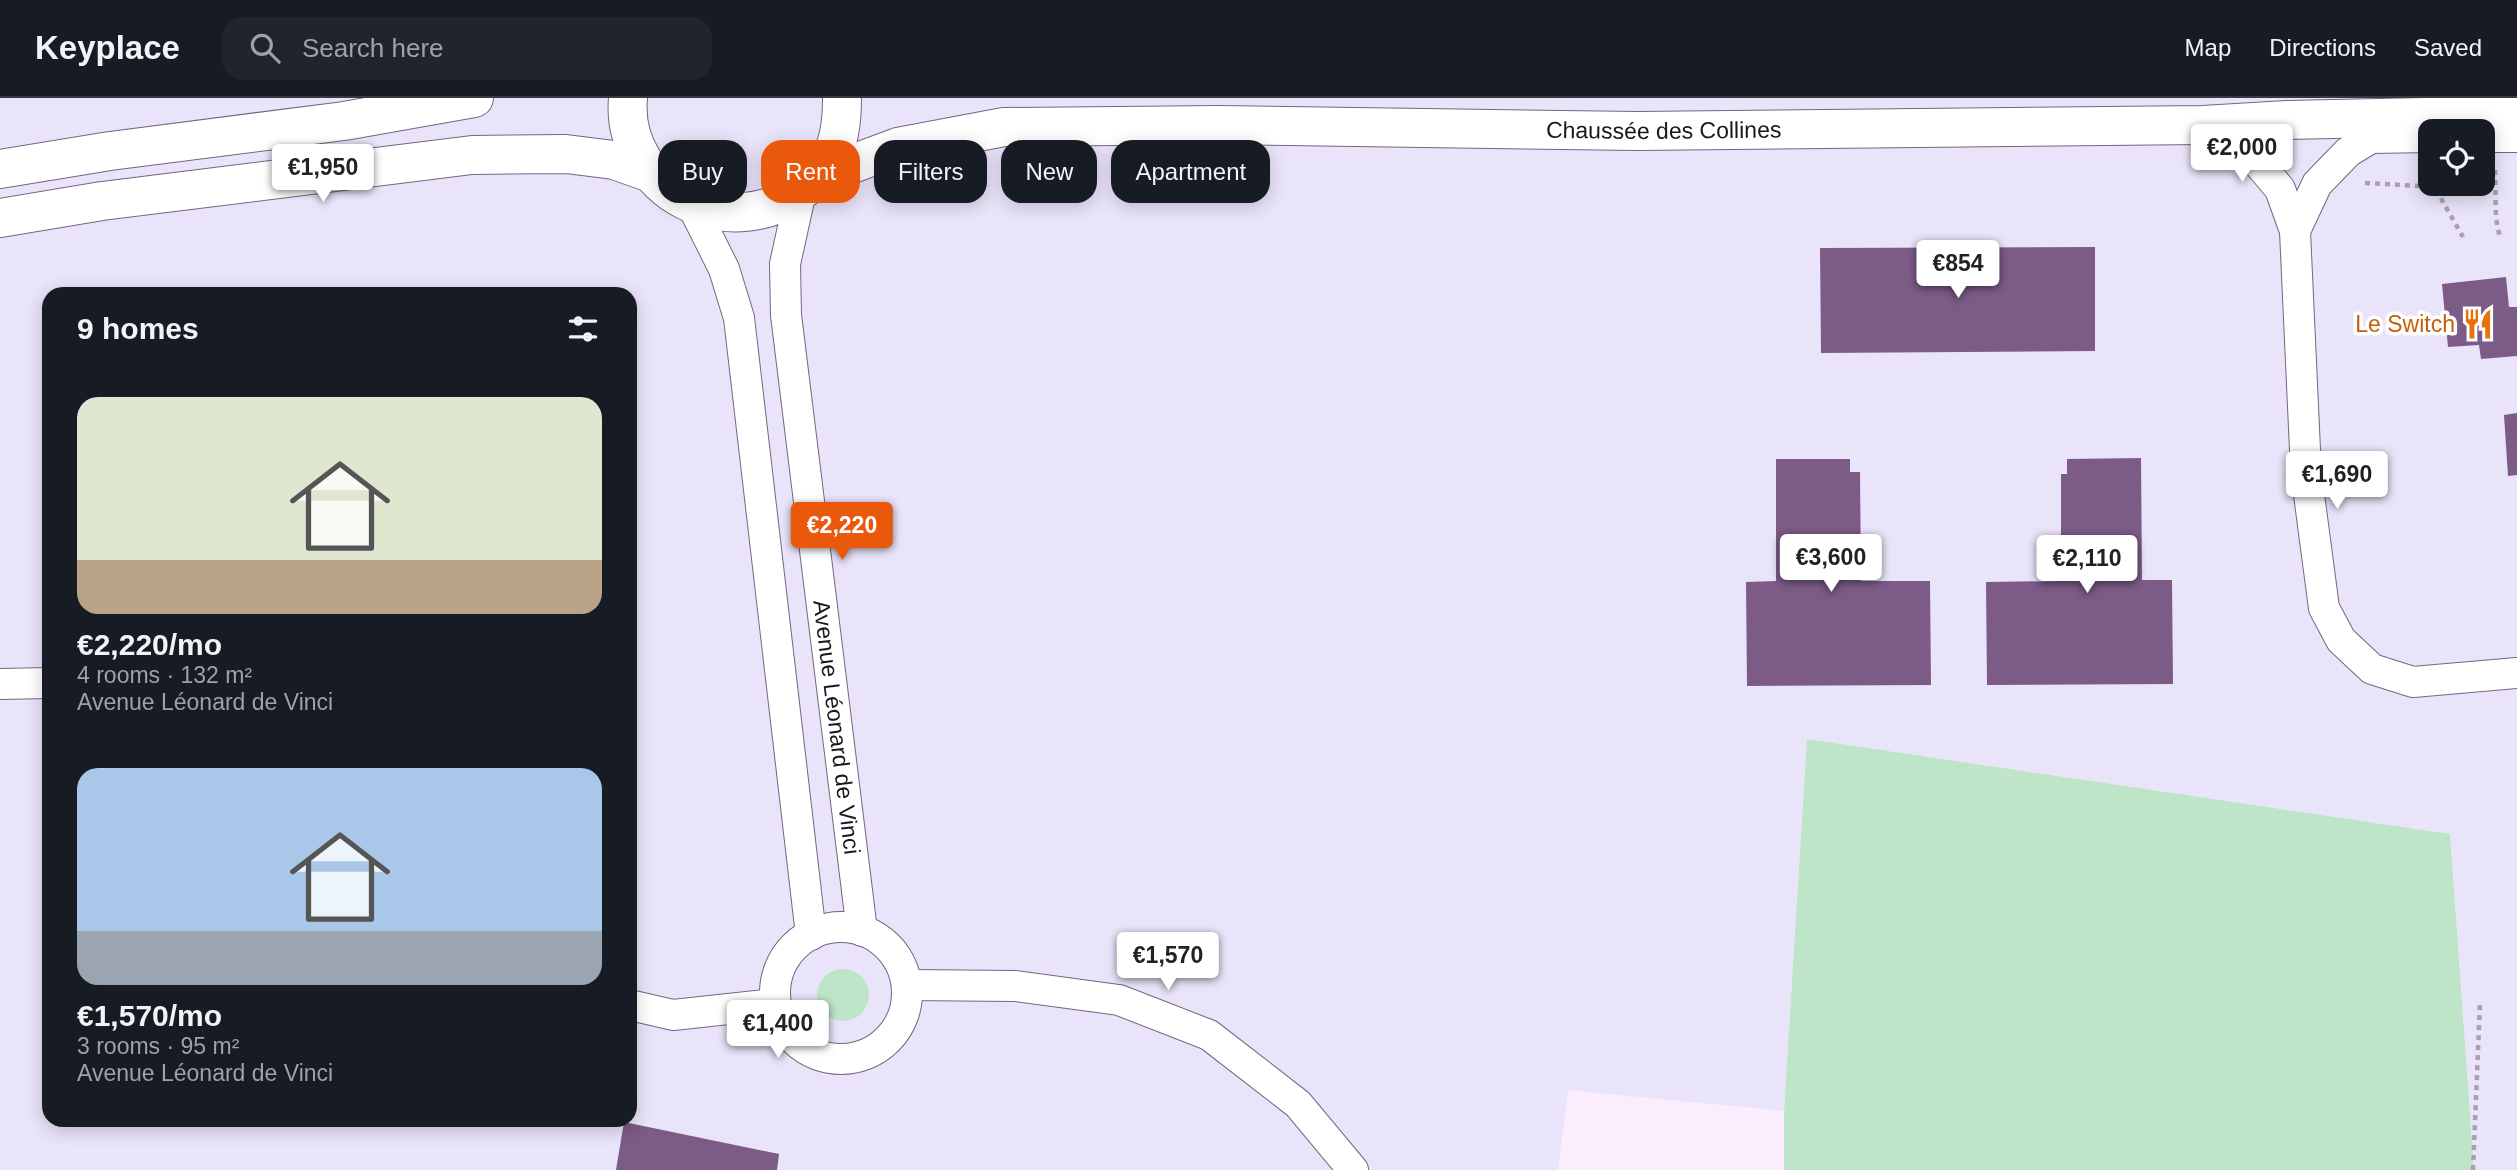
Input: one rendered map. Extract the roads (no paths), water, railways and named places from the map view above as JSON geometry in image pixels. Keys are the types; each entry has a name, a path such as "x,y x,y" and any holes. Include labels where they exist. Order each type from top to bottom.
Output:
{"main road":[{"path":"0,169 110,151 344,121 474,98"},
{"path":"628,98 626,111 634,144 650,173 670,192 692,205"},
{"path":"837,140 842,120 842,98"},
{"name":"Chaussée des Collines","path":"860,163 898,147 1004,127 1219,125 1637,131 2203,125 2287,120 2517,115"},
{"path":"0,218 102,201 472,155 566,154 614,160 650,173"},
{"name":"Chaussée des Collines","path":"692,205 720,212 748,213 780,203"}],"street":[{"path":"2203,125 2232,140 2259,164 2280,189 2295,232 2306,472 2324,608 2341,639 2372,669 2413,682 2517,673"},
{"path":"2495,145 2517,136"},
{"path":"2295,232 2317,184 2348,152 2371,138 2418,137"},
{"name":"Avenue Léonard de Vinci","path":"803,203 785,264 786,315 862,931"},
{"path":"692,205 724,269 739,318 811,935"},
{"path":"0,684 42,683"},
{"path":"828,928 852,928 862,931 874,935 901,963 907,985 907,1001 900,1023 891,1037 873,1052 849,1060 826,1059 801,1047 785,1030 775,1004 775,981 785,957 800,940 828,928"},
{"path":"907,985 1016,986 1119,1000 1209,1035 1298,1104 1353,1170"},
{"path":"637,1007 673,1015 775,1004"}],"place":[{"name":"Le Switch","path":"2478,324"}]}
